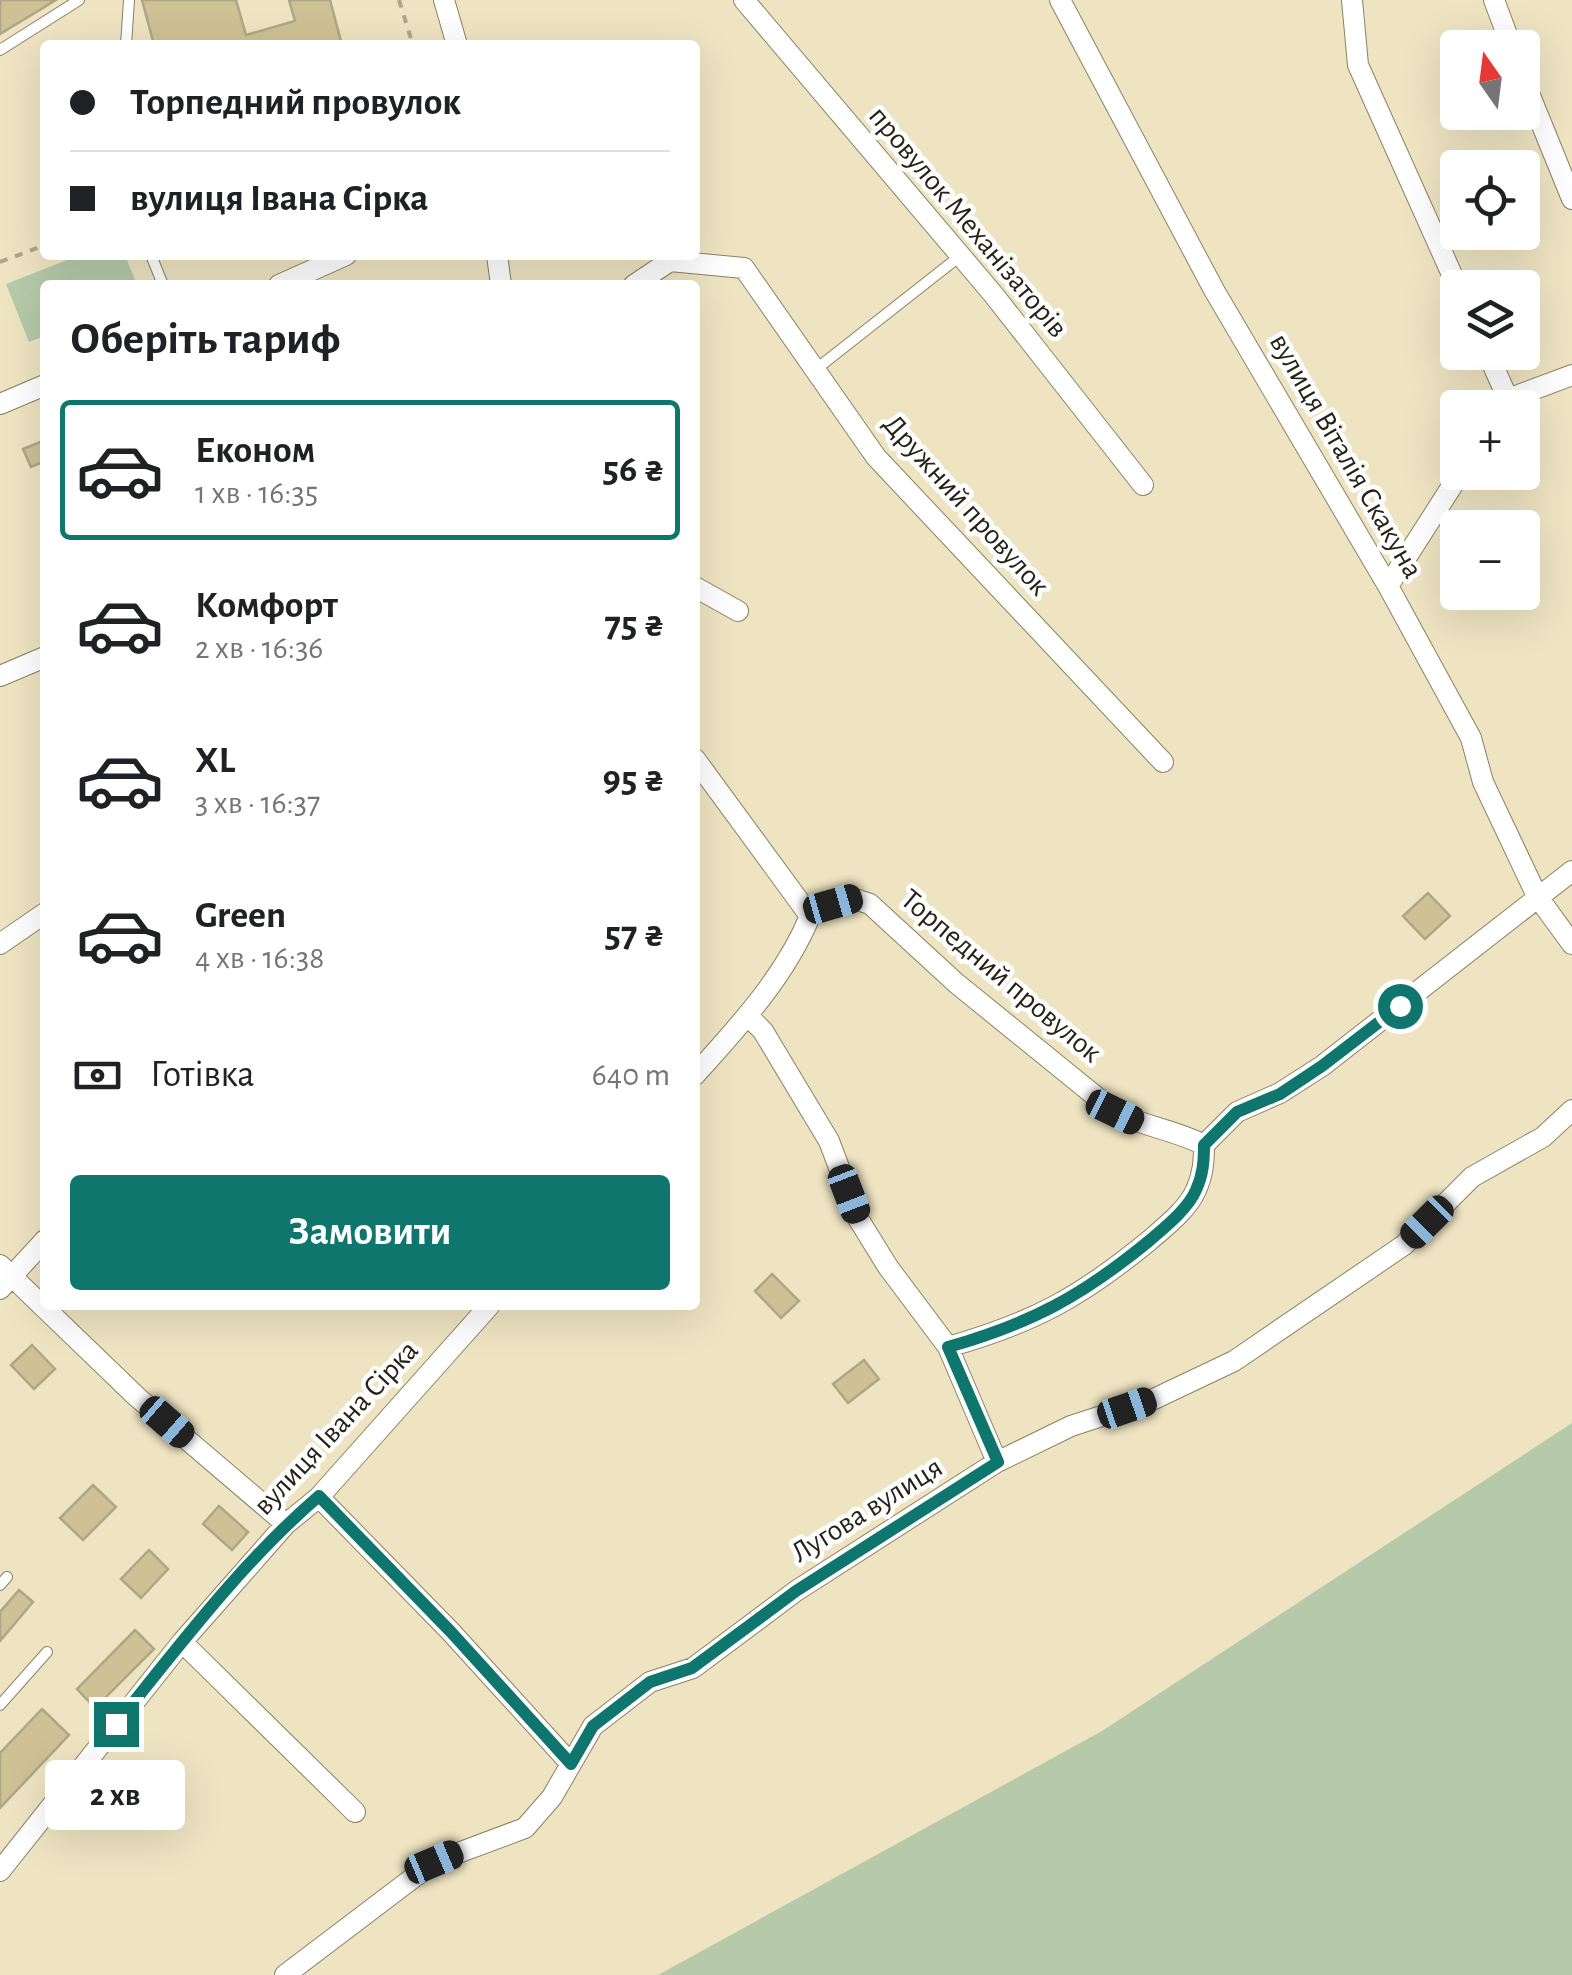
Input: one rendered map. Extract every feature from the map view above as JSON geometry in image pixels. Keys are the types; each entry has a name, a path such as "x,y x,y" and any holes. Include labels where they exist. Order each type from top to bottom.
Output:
{"street":[{"path":"444,0 456,40"},
{"name":"провулок Механізаторів","path":"744,0 960,256 1143,485"},
{"name":"вулиця Віталія Скакуна","path":"1060,0 1214,290 1388,586 1471,738 1484,782 1537,896 1572,944"},
{"path":"1352,0 1358,65 1450,270"},
{"path":"1494,0 1505,30"},
{"path":"1540,121 1572,200"},
{"path":"291,280 335,260"},
{"name":"Дружний провулок","path":"642,280 670,261 744,268 876,457 1163,762"},
{"path":"1537,390 1572,375"},
{"path":"0,404 40,387"},
{"path":"1388,586 1449,490"},
{"path":"700,590 738,611"},
{"path":"0,676 40,659"},
{"path":"700,766 810,916 801,939 748,1016 700,1069"},
{"path":"948,1347 996,1334 1056,1308 1114,1270 1166,1227 1195,1194 1203,1168 1204,1145 1237,1112 1280,1094 1322,1066 1572,870"},
{"name":"Торпедний провулок","path":"810,916 852,898 870,904 956,983 1115,1112 1144,1126 1178,1132 1204,1145"},
{"path":"0,944 40,916"},
{"path":"748,1016 763,1031 829,1141 859,1220 898,1281 948,1347 998,1462"},
{"name":"Лугова вулиця","path":"285,1975 434,1862 524,1828 542,1812 593,1726 650,1682 692,1668 796,1591 998,1462 1072,1426 1154,1399 1234,1361 1404,1245 1472,1177 1543,1137 1572,1110"},
{"path":"40,1245 4,1277 40,1309"},
{"path":"41,1310 286,1524"},
{"name":"вулиця Івана Сірка","path":"0,1871 182,1642 486,1310"},
{"path":"319,1496 451,1632 571,1764"},
{"path":"182,1642 355,1812"}],"lane":[{"path":"0,50 79,0"},
{"path":"126,40 130,0"},
{"path":"815,370 960,256"},
{"path":"0,1705 47,1652"}],"path":[{"path":"399,0 411,40"},
{"path":"0,262 40,247"}],"green space":[{"path":"67,260 127,260 135,280 40,280 40,338 29,342 6,284"},
{"path":"1572,1423 1572,1975 658,1975 1102,1731"}],"building":[{"path":"0,0 56,0 0,34"},
{"path":"142,0 236,0 246,35 295,21 289,0 330,0 341,40 153,40"},
{"path":"40,442 40,463 31,467 23,449"},
{"path":"1428,893 1450,916 1425,939 1403,916"},
{"path":"772,1274 799,1301 781,1318 755,1291"},
{"path":"32,1345 55,1369 34,1389 11,1365"},
{"path":"864,1360 879,1379 848,1403 833,1384"},
{"path":"93,1485 116,1507 83,1540 60,1518"},
{"path":"219,1506 248,1532 232,1550 203,1524"},
{"path":"149,1550 168,1569 141,1598 121,1579"},
{"path":"19,1590 33,1602 0,1641 0,1612"},
{"path":"135,1630 154,1649 95,1708 77,1689"},
{"path":"42,1709 69,1735 0,1808 0,1753"}],"route":[{"path":"116,1724 286,1524 319,1496 451,1632 571,1764 593,1726 650,1682 692,1668 796,1591 998,1462 948,1347 996,1334 1056,1308 1114,1270 1166,1227 1195,1194 1203,1168 1204,1145 1237,1112 1280,1094 1400,1006"}]}
